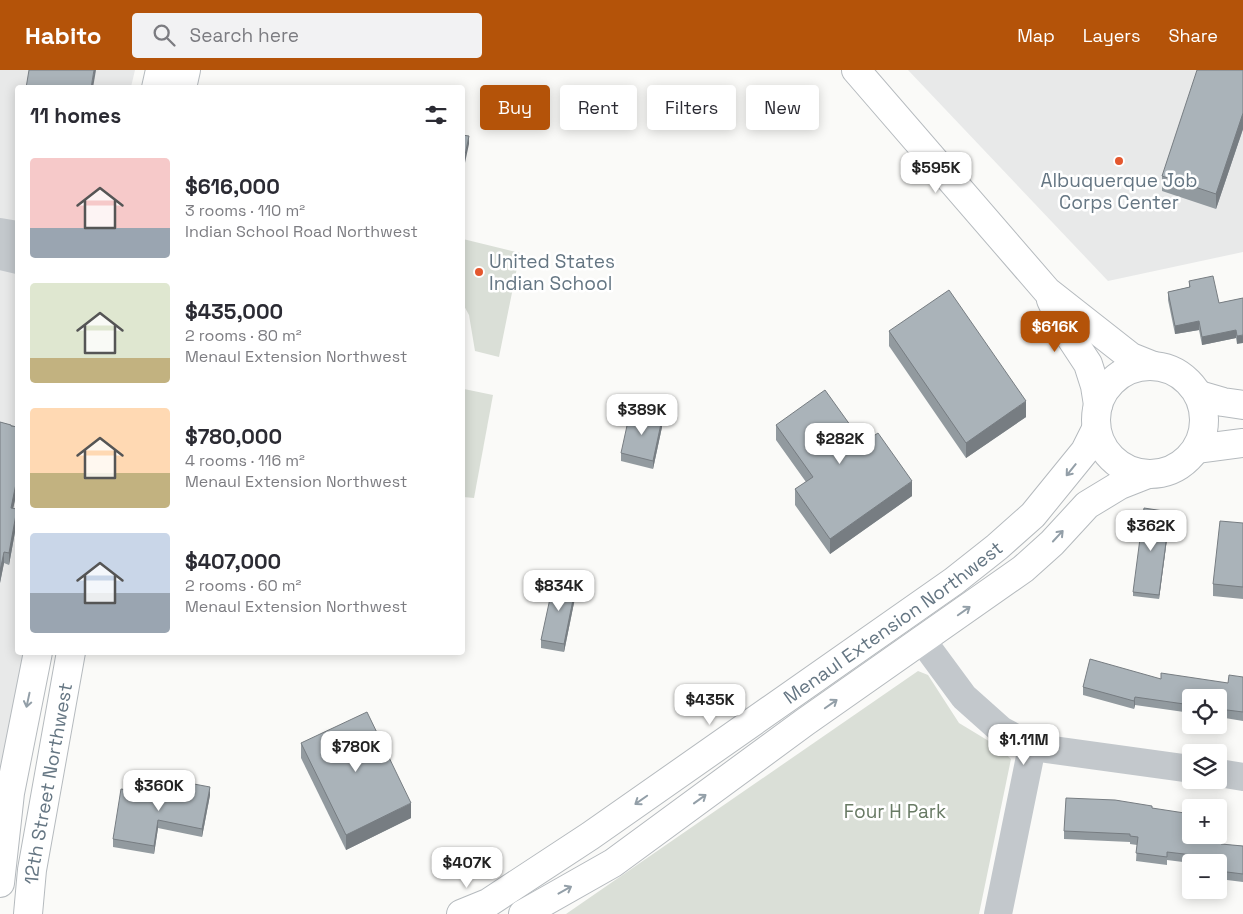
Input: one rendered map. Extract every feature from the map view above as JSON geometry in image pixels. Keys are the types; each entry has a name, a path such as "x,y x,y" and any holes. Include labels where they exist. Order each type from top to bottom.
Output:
{"main road":[{"path":"157,85 160,70"},
{"path":"183,85 186,70"},
{"path":"856,70 1047,292 1131,357 1179,374 1190,383 1199,395 1204,408 1205,423 1202,436 1189,459 1179,466 1164,472 1148,474 1130,470 1114,460 1102,446 1097,417 1095,386 1088,364 1063,326 1047,292"},
{"path":"1097,417 1105,389 1118,376 1133,368 1151,365"},
{"path":"1199,395 1223,402 1243,405"},
{"name":"Menaul Extension Northwest","path":"461,914 488,903 590,836 954,581 1033,515 1085,452 1097,417"},
{"path":"1196,449 1243,443"},
{"name":"Menaul Extension Northwest","path":"523,914 613,863 805,722 1023,569 1052,543 1087,505 1120,485 1148,474"},
{"name":"12th Street Northwest","path":"0,883 10,793 37,655"},
{"name":"12th Street Northwest","path":"28,914 32,870 70,655"}],"street":[{"path":"0,232 15,234"},
{"path":"0,256 15,259"},
{"path":"922,640 964,697 1001,730 1032,747 1182,769"},
{"path":"998,914 1032,747"},
{"path":"1227,774 1243,777"}],"shaded area":[{"path":"0,70 135,70 131,85 15,85 15,655 23,655 0,773"},
{"name":"Albuquerque Job Corps Center","path":"908,70 1243,70 1243,252 1108,281"}],"green space":[{"path":"465,239 520,253 499,357 475,351 469,315 465,308"},
{"path":"465,389 493,395 474,498 465,497"},
{"name":"Four H Park","path":"918,671 928,675 959,723 997,746 1011,759 979,914 566,914"}],"building":[{"path":"29,70 94,70 92,85 26,85"},
{"path":"1197,70 1243,70 1243,113 1216,194 1162,176"},
{"path":"465,135 469,136 465,155"},
{"path":"1213,276 1219,303 1243,298 1243,335 1237,336 1236,330 1202,337 1199,321 1175,326 1168,292 1190,287 1189,281"},
{"path":"949,290 1026,401 966,443 889,331"},
{"path":"825,390 863,443 878,433 912,481 830,539 795,489 813,477 776,425"},
{"path":"630,412 662,419 653,461 621,453"},
{"path":"0,422 15,427 15,489 11,508 15,509 15,520 9,553 4,552 0,571"},
{"path":"1144,508 1170,512 1159,595 1133,592"},
{"path":"1220,521 1243,523 1243,587 1213,584"},
{"path":"554,580 576,585 564,644 541,640"},
{"path":"1090,659 1161,679 1161,673 1228,683 1229,675 1243,677 1243,712 1227,710 1227,689 1182,689 1182,704 1135,697 1134,701 1083,687"},
{"path":"367,712 411,803 346,835 301,743"},
{"path":"178,781 210,787 202,829 158,820 154,846 113,839 121,789 175,798"},
{"path":"1066,798 1115,800 1182,813 1182,844 1243,846 1243,874 1227,872 1227,854 1167,852 1167,857 1136,853 1138,837 1130,836 1130,834 1064,831"}],"place":[{"name":"Albuquerque Job Corps Center","path":"1119,161"},
{"name":"United States Indian School","path":"479,272"}]}
